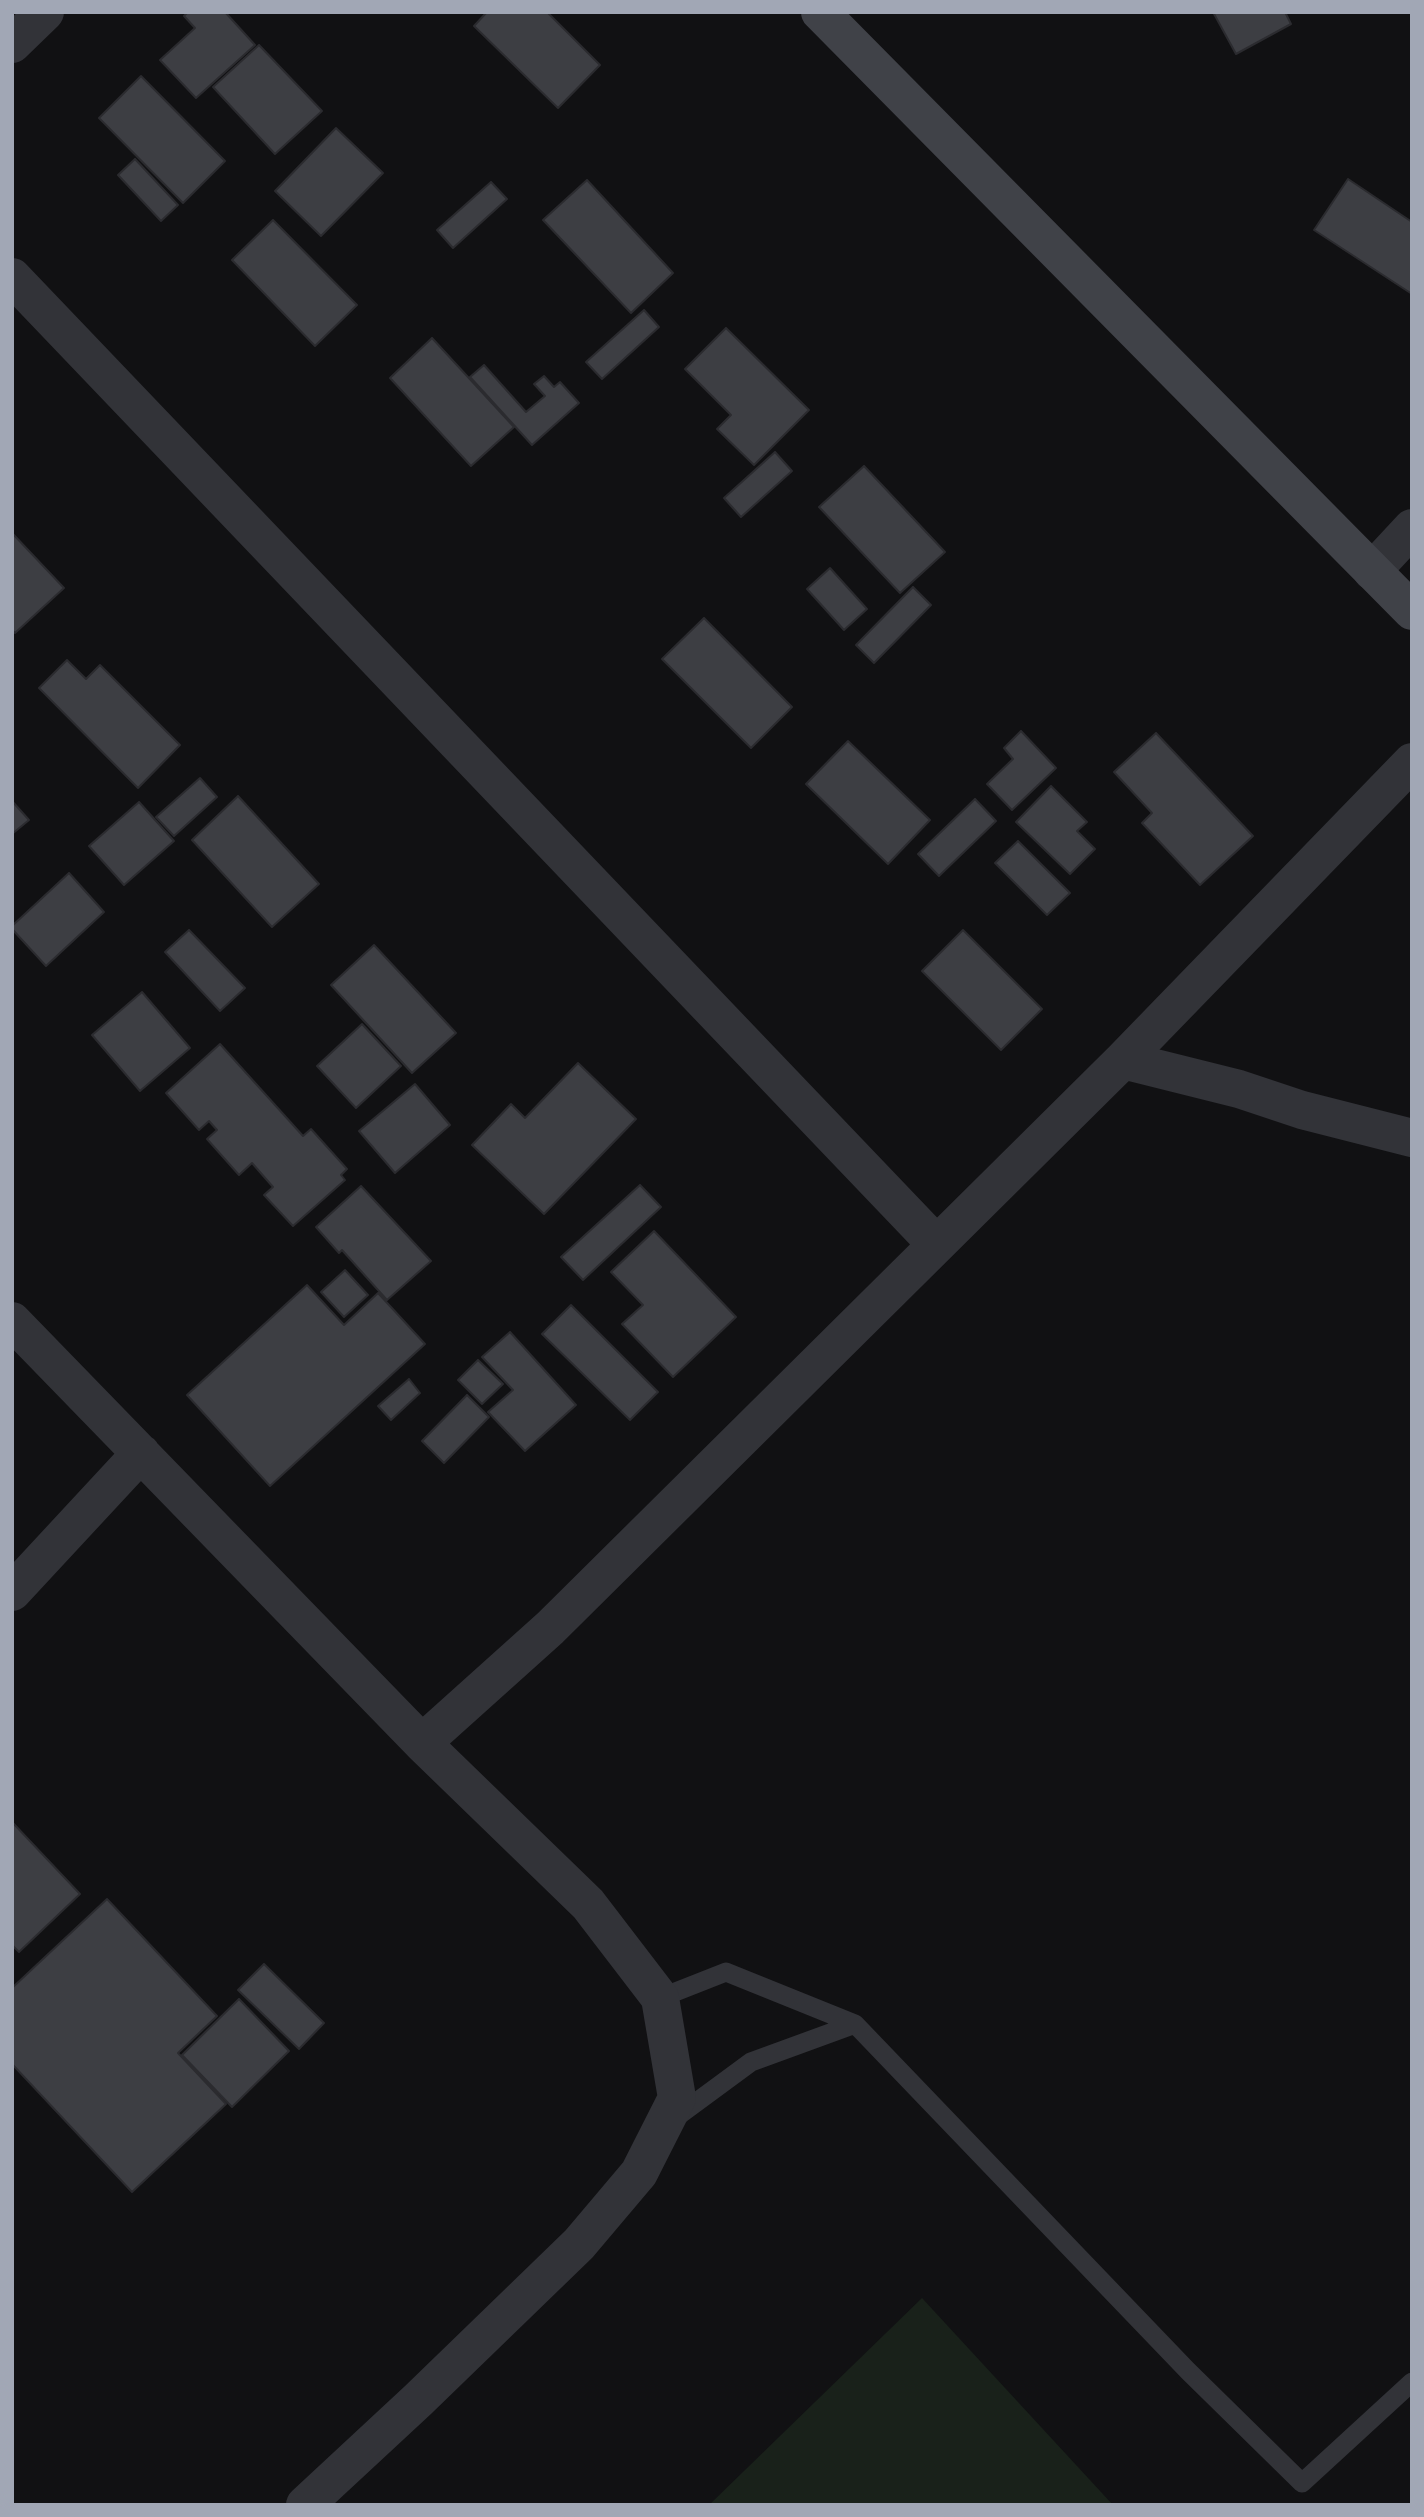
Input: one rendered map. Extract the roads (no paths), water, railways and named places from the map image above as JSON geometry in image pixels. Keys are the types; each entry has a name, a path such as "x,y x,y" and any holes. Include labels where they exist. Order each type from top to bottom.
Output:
{"street":[{"path":"12,44 45,12"},
{"path":"820,12 1412,611"},
{"path":"12,277 936,1244"},
{"path":"1372,571 1412,528"},
{"path":"422,1743 550,1628 1123,1060 1412,762"},
{"path":"1123,1060 1239,1089 1303,1110 1412,1138"},
{"path":"12,1321 422,1743 588,1904 660,1998 677,2098 639,2173 579,2244 305,2505"},
{"path":"12,1592 141,1453"}],"lane":[{"path":"660,1998 726,1972 855,2024 1188,2371 1302,2483 1412,2382"},
{"path":"662,2127 751,2062 855,2024"}]}
